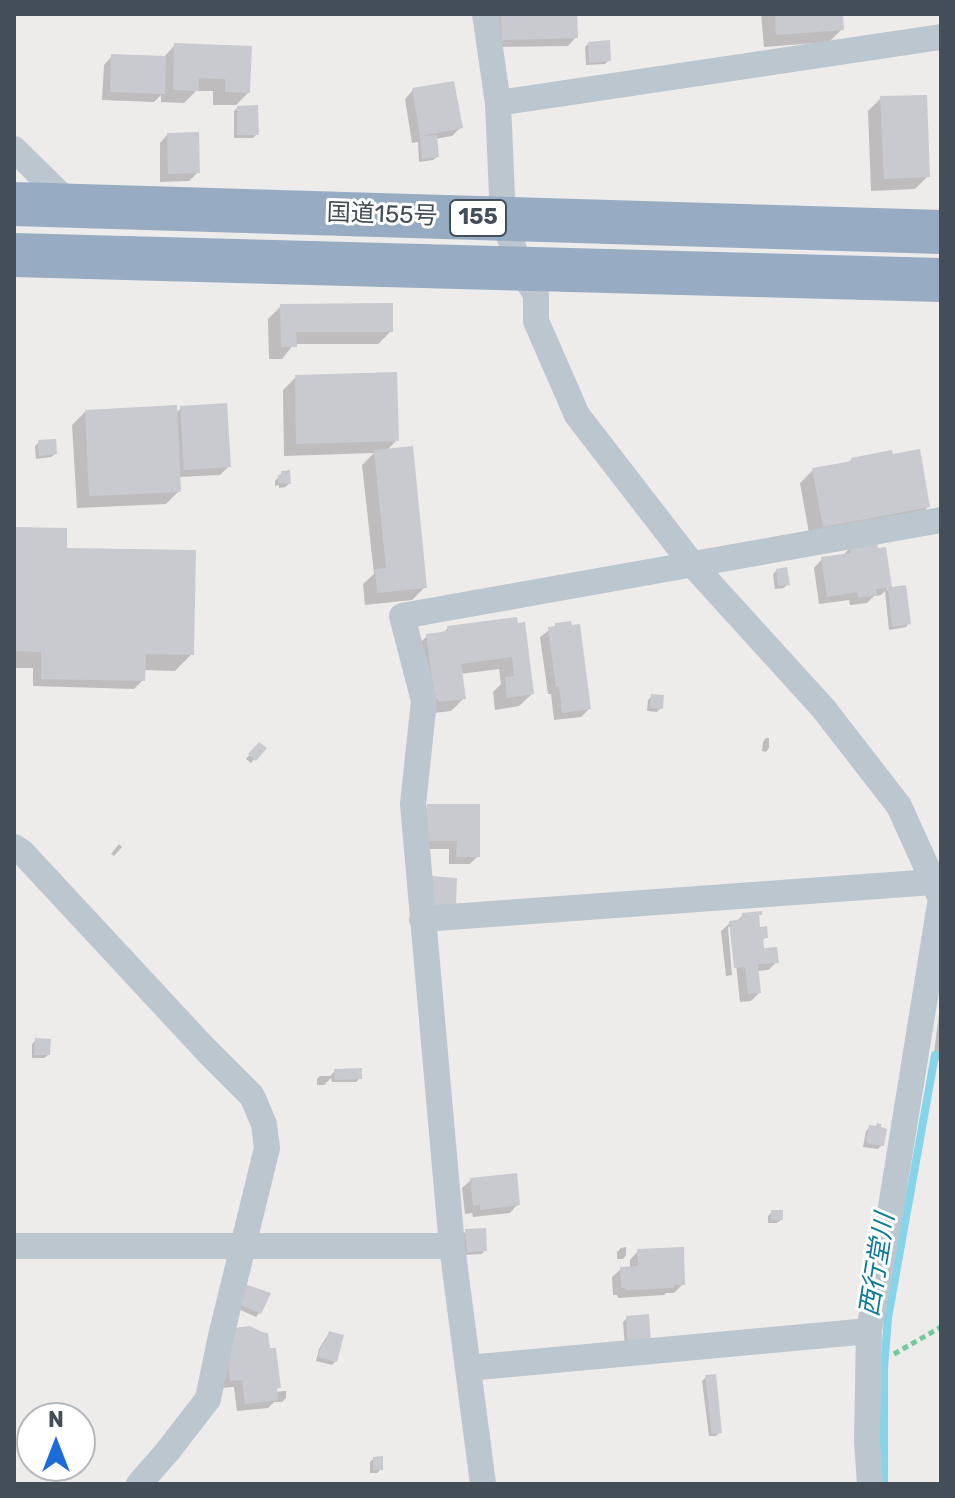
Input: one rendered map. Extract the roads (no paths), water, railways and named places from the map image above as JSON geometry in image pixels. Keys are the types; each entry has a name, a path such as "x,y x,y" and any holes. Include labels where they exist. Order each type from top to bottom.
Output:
{"highway":[{"name":"国道155号","path":"14,204 941,232"},
{"name":"国道155号","path":"14,255 941,280"}],"street":[{"path":"485,14 498,103 503,219 521,269 536,295 536,321 577,415 692,564 823,708 899,806 938,893 869,1331 867,1441 870,1484"},
{"path":"498,103 941,37"},
{"path":"14,149 73,207"},
{"path":"483,1484 452,1246 413,804 424,701 402,616 941,520"},
{"path":"14,847 252,1096 264,1124 267,1148 208,1399 139,1484"},
{"path":"422,919 938,893"},
{"path":"14,1246 452,1246"},
{"path":"468,1368 869,1331"}],"waterway":[{"name":"西行堂川","path":"884,1484 884,1368 888,1318 935,1055"}]}
